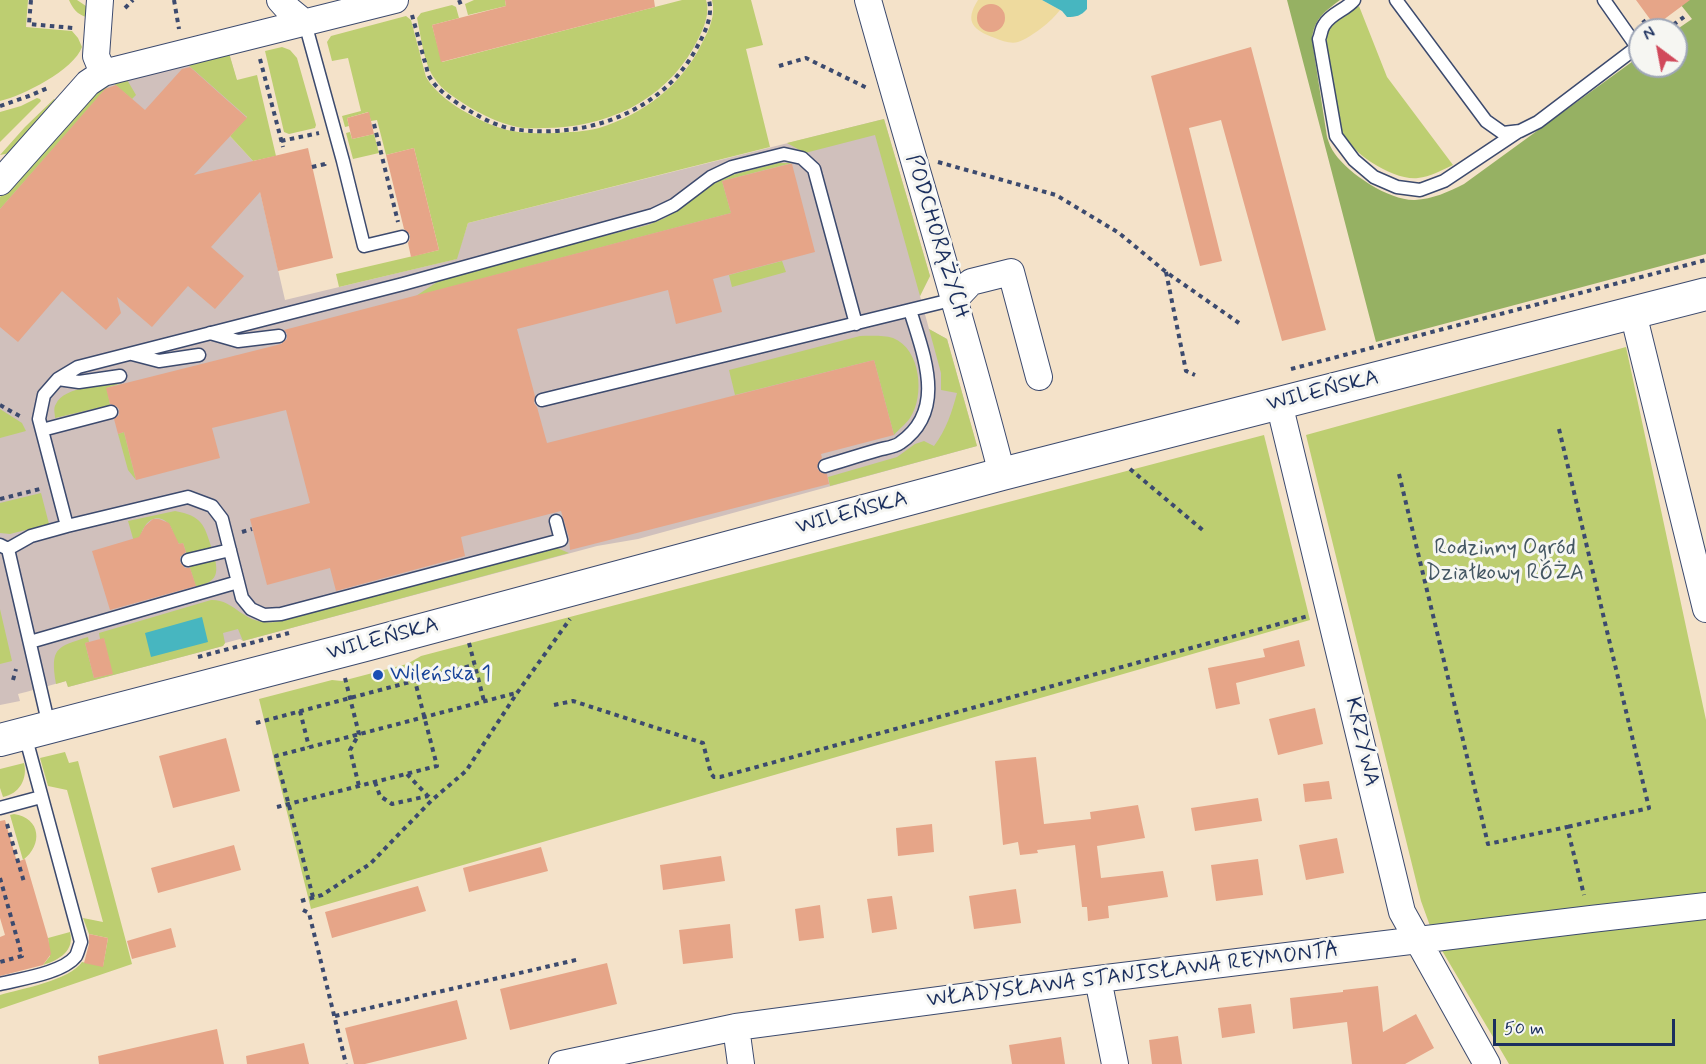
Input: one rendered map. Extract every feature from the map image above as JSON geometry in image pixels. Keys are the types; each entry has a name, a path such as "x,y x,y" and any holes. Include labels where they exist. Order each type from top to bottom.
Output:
{"street":[{"path":"100,0 96,56 104,73"},
{"path":"280,0 305,23"},
{"name":"PODCHORĄŻYCH","path":"868,0 955,299 1002,474"},
{"path":"1,180 88,83 104,73 305,23 403,5"},
{"path":"955,299 971,282 1011,272 1039,378"},
{"name":"WILEŃSKA","path":"24,733 381,641 1002,474 1706,294"},
{"path":"1633,313 1706,609"},
{"name":"KRZYWA","path":"1279,402 1402,912 1487,1064"},
{"name":"WŁADYSŁAWA STANISŁAWA REYMONTA","path":"562,1064 735,1027 1098,979 1706,906"},
{"path":"1098,979 1114,1064"},
{"path":"735,1027 741,1064"}],"lane":[{"path":"1354,0 1349,6 1334,14 1323,26 1319,39 1336,136 1354,160 1374,177 1397,187 1420,190 1444,181 1520,131 1538,122 1637,47 1604,0"},
{"path":"1396,0 1486,121 1503,133 1520,131"},
{"path":"305,23 344,161 364,246 402,237"},
{"path":"67,526 39,419 44,395 58,379 78,367 403,284 653,215 674,205 711,177 732,167 784,154 802,158 814,168 856,324"},
{"path":"542,400 955,299"},
{"path":"825,466 899,444 917,428 926,408 929,391 928,371 910,310"},
{"path":"210,333 238,341 279,336"},
{"path":"130,354 159,361 199,355"},
{"path":"58,379 79,382 120,376"},
{"path":"42,430 111,412"},
{"path":"0,984 68,964 77,955 81,942 24,733 30,642 4,547 31,536 67,526 188,497 212,506 222,519 242,598 251,609 264,615 281,614 561,540 556,521"},
{"path":"188,560 230,550"},
{"path":"30,642 238,582"},
{"path":"1,808 40,797"}],"path":[{"path":"174,0 181,39"},
{"path":"403,5 429,76 437,87 451,99 490,122 512,129 538,131 592,127 619,118 660,93 676,78 694,53 709,21 711,9 709,0"},
{"path":"258,49 283,147"},
{"path":"779,66 806,58 870,90"},
{"path":"0,106 51,86"},
{"path":"374,124 402,237"},
{"path":"912,155 1056,195 1119,233 1166,272 1239,323"},
{"path":"1166,272 1186,371 1196,375"},
{"path":"1399,474 1488,844 1649,808 1559,429"},
{"path":"1127,467 1205,532"},
{"path":"0,499 56,485"},
{"path":"301,901 322,895 370,864 430,798 466,771 575,611"},
{"path":"554,705 573,701 703,743 711,774 714,777 720,777 1311,615"},
{"path":"468,640 484,701"},
{"path":"256,723 474,665"},
{"path":"345,677 359,734 350,750 359,786"},
{"path":"277,807 437,766 415,681"},
{"path":"313,897 276,756 517,693"},
{"path":"300,711 309,747"},
{"path":"407,774 430,798"},
{"path":"375,782 380,796 392,804 430,798"},
{"path":"1,808 24,882"},
{"path":"1567,827 1591,919"},
{"path":"0,878 22,956 0,963"},
{"path":"303,910 309,913 346,1064"},
{"path":"335,1016 580,959"}],"shaded area":[{"path":"229,53 247,118 230,136 253,161 285,300 456,259 468,223 884,119 930,276 920,296 929,329 947,339 977,446 638,539 597,546 243,641 240,639 225,643 223,646 68,687 66,681 18,694 20,701 0,705 0,203 105,83"}],"green space":[{"path":"0,0 28,0 26,27 72,31 82,47 69,64 46,81 21,94 0,101"},
{"path":"69,0 77,0 89,8 89,15 86,17 78,13"},
{"path":"474,0 505,0 506,6 468,15 465,4"},
{"path":"682,0 706,0 707,12 694,47 666,83 649,97 610,117 567,127 520,128 484,115 453,97 441,87 431,73 423,50 417,18 421,13 452,5 456,7 459,18 432,25 442,62"},
{"path":"712,0 751,0 763,45 746,49 770,147 468,223 457,259 339,287 336,274 439,250 414,148 386,155 377,120 371,121 368,112 347,118 349,126 345,127 342,116 361,111 348,58 332,61 327,42 331,36 406,16 411,20 426,77 435,89 452,104 482,121 511,131 577,132 599,128 631,115 672,85 694,58 707,33 712,17"},
{"path":"1287,0 1340,0 1320,17 1312,40 1329,144 1341,162 1360,178 1394,196 1415,200 1434,197 1464,184 1628,65 1628,78 1688,78 1688,22 1692,19 1677,0 1706,0 1706,254 1376,342"},
{"path":"1359,6 1387,77 1453,165 1418,178 1397,175 1363,156 1342,131 1326,48 1327,39 1328,32 1335,21"},
{"path":"282,47 290,50 297,58 315,128 289,134 284,132 265,51"},
{"path":"229,53 237,80 257,75 276,156 253,161 230,136 247,117 186,63"},
{"path":"126,78 136,95 132,99 112,82 0,209 0,197 100,88 112,81"},
{"path":"37,98 41,101 0,142 0,112 21,106"},
{"path":"54,99 58,102 10,153 0,155 25,127"},
{"path":"884,119 930,276 920,296 875,135 805,153 787,143"},
{"path":"350,132 352,139 374,134 379,153 353,159 346,133"},
{"path":"778,163 792,163 722,181 731,213 416,296 443,278 648,225 665,218 710,185 728,176"},
{"path":"782,261 786,272 732,287 729,275"},
{"path":"929,329 947,339 977,446 830,486 828,477 897,457 915,444 924,441 934,446 942,434 957,393 941,390 941,373"},
{"path":"860,336 893,338 910,352 915,362 919,386 915,409 894,435 874,360 735,395 729,370"},
{"name":"Rodzinny Ogród Działkowy RÓŻA","path":"1626,347 1706,720 1706,1064 1509,1064 1434,937 1421,901 1306,435"},
{"path":"122,383 107,388 110,405 55,418 55,406 67,393"},
{"path":"0,409 22,423 26,431 0,438"},
{"path":"124,432 136,480 128,470 118,434"},
{"path":"1264,435 1310,620 311,909 259,699 407,664 421,656"},
{"path":"41,493 49,524 10,534 0,533 0,503"},
{"path":"175,511 201,522 212,549 187,555 183,543 180,544 173,540 171,528 159,518 149,521 145,526 136,549 128,521"},
{"path":"557,548 569,553 243,641 238,629 223,633 225,643 223,646 68,687 66,681 56,684 55,656 62,647 88,637 89,642 85,643 94,678 112,674 104,639 100,639 99,633 211,600 227,604 255,620 276,622"},
{"path":"215,559 214,578 196,587 189,565"},
{"path":"0,609 12,661 0,664"},
{"path":"65,752 69,763 78,761 132,964 0,1009 0,995 56,979 67,974 82,962 103,966 108,938 89,934 83,918 103,922 67,790 48,786 40,758"},
{"path":"24,763 25,775 21,785 14,793 3,797 0,788 0,769"},
{"path":"14,814 30,821 36,833 34,847 23,860 10,815"},
{"path":"70,932 70,944 64,954 43,965 50,956 48,938"}],"sand":[{"path":"978,0 1042,0 1060,10 1047,24 1029,36 1018,42 1009,42 981,32 973,24 972,14"}],"water":[{"path":"1042,0 1087,0 1087,9 1078,16 1067,17 1062,11"},
{"path":"202,617 208,642 151,657 145,633"}],"building":[{"path":"505,0 654,0 655,7 441,62 432,25 506,6"},
{"path":"1636,0 1690,0 1666,18 1649,18"},
{"path":"991,4 1001,8 1005,18 1001,28 991,32 981,28 977,18 981,8"},
{"path":"1251,47 1326,330 1282,341 1221,120 1189,128 1222,261 1200,266 1151,76"},
{"path":"190,67 247,118 194,175 308,148 333,258 278,271 260,192 211,247 244,276 215,309 188,286 152,327 117,297 121,313 106,330 62,291 18,342 0,327 0,209 105,89 116,85 145,110 182,69"},
{"path":"369,112 374,134 352,139 347,118"},
{"path":"414,148 439,250 411,257 408,243 410,235 404,229 386,155"},
{"path":"792,164 815,252 713,279 722,312 676,324 668,290 517,329 535,396 534,403 547,443 874,360 894,435 821,454 822,458 817,468 820,472 827,474 829,484 570,550 561,511 461,537 465,556 336,591 330,568 267,585 250,519 310,503 286,410 212,428 220,458 136,480 124,432 118,434 114,419 119,415 119,409 110,404 106,388 281,344 287,339 284,330 731,213 722,181"},
{"path":"153,519 169,523 179,544 183,543 186,552 180,557 180,562 185,568 190,568 196,586 110,610 92,551 139,537 145,526"},
{"path":"104,638 113,674 94,678 85,643"},
{"path":"1299,640 1305,666 1236,683 1240,704 1216,709 1208,668 1265,657 1263,649"},
{"path":"1315,708 1323,744 1278,755 1269,719"},
{"path":"226,738 240,791 173,808 159,756"},
{"path":"1036,757 1044,824 1091,819 1090,812 1138,805 1145,838 1097,846 1101,878 1163,871 1168,897 1108,906 1109,918 1088,921 1087,907 1082,907 1075,845 1037,850 1038,853 1020,855 1018,842 1003,845 995,761"},
{"path":"1329,781 1332,799 1305,802 1303,784"},
{"path":"1258,798 1262,821 1195,831 1191,808"},
{"path":"5,820 17,862 25,859 51,954 43,965 0,976 0,937 5,935 0,918 0,821"},
{"path":"932,824 934,852 898,856 896,828"},
{"path":"1337,838 1344,873 1306,880 1299,845"},
{"path":"234,845 241,870 158,893 151,868"},
{"path":"541,847 548,871 469,892 463,868"},
{"path":"721,856 725,881 663,890 660,865"},
{"path":"1258,859 1263,895 1216,901 1211,865"},
{"path":"418,886 426,911 332,938 325,912"},
{"path":"1016,889 1021,923 974,929 969,896"},
{"path":"892,896 897,929 872,933 867,899"},
{"path":"820,905 824,938 799,941 795,909"},
{"path":"730,924 733,958 683,964 679,930"},
{"path":"171,928 176,947 132,959 127,941"},
{"path":"89,934 108,938 103,967 84,963"},
{"path":"607,963 617,1004 510,1030 500,989"},
{"path":"1378,986 1383,1032 1416,1014 1434,1048 1405,1064 1352,1064 1347,1022 1293,1029 1290,998"},
{"path":"457,1000 467,1039 365,1064 354,1064 345,1028"},
{"path":"1251,1004 1255,1033 1222,1038 1218,1008"},
{"path":"217,1029 224,1064 99,1064 98,1056"},
{"path":"1178,1036 1182,1064 1152,1064 1149,1040"},
{"path":"1061,1037 1065,1064 1012,1064 1009,1045"},
{"path":"304,1043 309,1064 247,1064 246,1056"}],"place":[{"name":"Wileńska 1","path":"378,675"}]}
